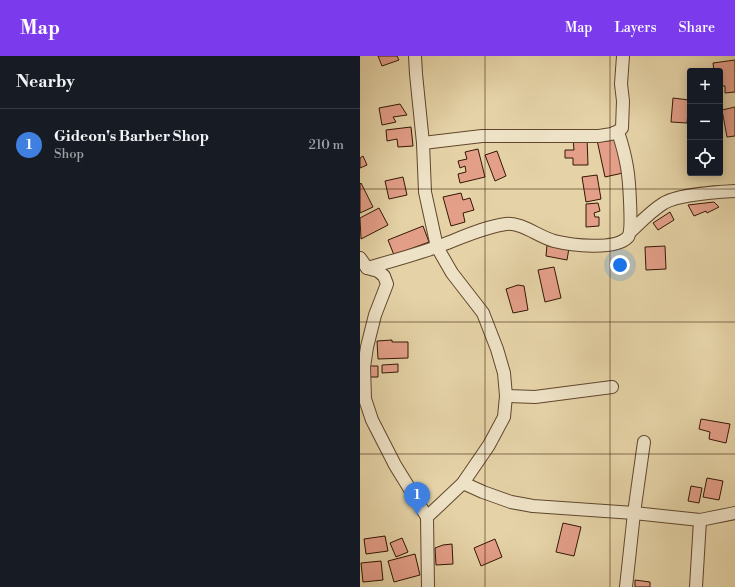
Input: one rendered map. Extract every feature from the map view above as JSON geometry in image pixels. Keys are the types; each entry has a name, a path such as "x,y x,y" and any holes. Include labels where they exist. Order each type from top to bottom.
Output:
{"street":[{"path":"415,56 423,143 425,192 437,246 452,273 483,313 497,349 504,373 506,396 504,418 489,445 463,482 426,517"},
{"path":"423,143 482,136 597,136 609,135 618,132 622,128 623,122 621,84 623,56"},
{"path":"618,132 622,143 627,169 630,232"},
{"path":"363,263 394,261 490,227 508,224 515,224 553,241 601,246 621,241 627,237 630,232 648,215 665,202 683,197 713,192 735,191"},
{"path":"363,263 384,276 387,284 375,315 367,347 364,367 365,398 372,420 395,465 426,517 428,587"},
{"path":"506,396 535,397 612,387"},
{"path":"626,587 644,442"},
{"path":"463,482 482,492 511,502 533,506 634,513 700,520 735,513"},
{"path":"696,587 700,520"}],"building":[{"path":"378,56 397,56 399,60 382,66"},
{"path":"735,60 735,92 725,93 725,86 723,86 723,68 714,68 713,63"},
{"path":"673,98 687,100 687,123 671,122"},
{"path":"400,104 407,115 393,117 396,122 382,125 379,108"},
{"path":"735,107 735,136 727,137 723,110"},
{"path":"411,127 413,146 398,147 397,139 387,141 386,130"},
{"path":"615,136 623,173 605,177 597,140"},
{"path":"587,138 588,165 573,165 573,158 565,158 565,150 574,150 573,139"},
{"path":"478,149 485,177 460,183 458,174 466,172 465,166 460,168 458,161 467,159 465,152"},
{"path":"497,151 506,176 495,181 485,155"},
{"path":"363,156 367,165 360,168 360,158"},
{"path":"597,175 601,199 586,202 582,177"},
{"path":"403,177 407,195 389,199 385,181"},
{"path":"361,183 373,207 360,213 360,184"},
{"path":"461,193 463,200 470,198 474,210 463,213 465,222 451,226 443,197"},
{"path":"714,202 719,207 707,213 706,211 694,216 688,205"},
{"path":"598,203 600,211 594,213 595,217 599,217 599,226 586,227 586,204"},
{"path":"379,208 388,225 361,239 360,218"},
{"path":"670,212 674,220 658,230 653,223"},
{"path":"423,226 429,242 394,255 388,240"},
{"path":"547,245 569,248 567,260 546,256"},
{"path":"665,246 666,269 646,270 645,247"},
{"path":"554,267 561,298 545,302 538,270"},
{"path":"518,285 524,286 528,310 513,313 506,289"},
{"path":"392,340 392,342 408,342 408,358 378,359 377,341"},
{"path":"398,364 398,372 382,373 382,365"},
{"path":"370,366 378,366 378,377 369,377"},
{"path":"701,419 730,424 726,443 709,439 710,432 699,429"},
{"path":"707,478 723,481 719,500 703,497"},
{"path":"691,486 702,488 699,503 688,501"},
{"path":"563,523 581,527 574,556 556,552"},
{"path":"385,536 388,551 366,554 364,539"},
{"path":"402,538 408,552 396,557 390,543"},
{"path":"495,539 502,557 481,566 474,548"},
{"path":"452,544 453,564 436,565 435,548"},
{"path":"415,554 420,575 394,582 388,561"},
{"path":"381,561 383,580 363,582 361,563"},
{"path":"635,580 650,582 650,587 635,587"}],"place":[{"name":"Gideon's Barber Shop","path":"417,515"}]}
